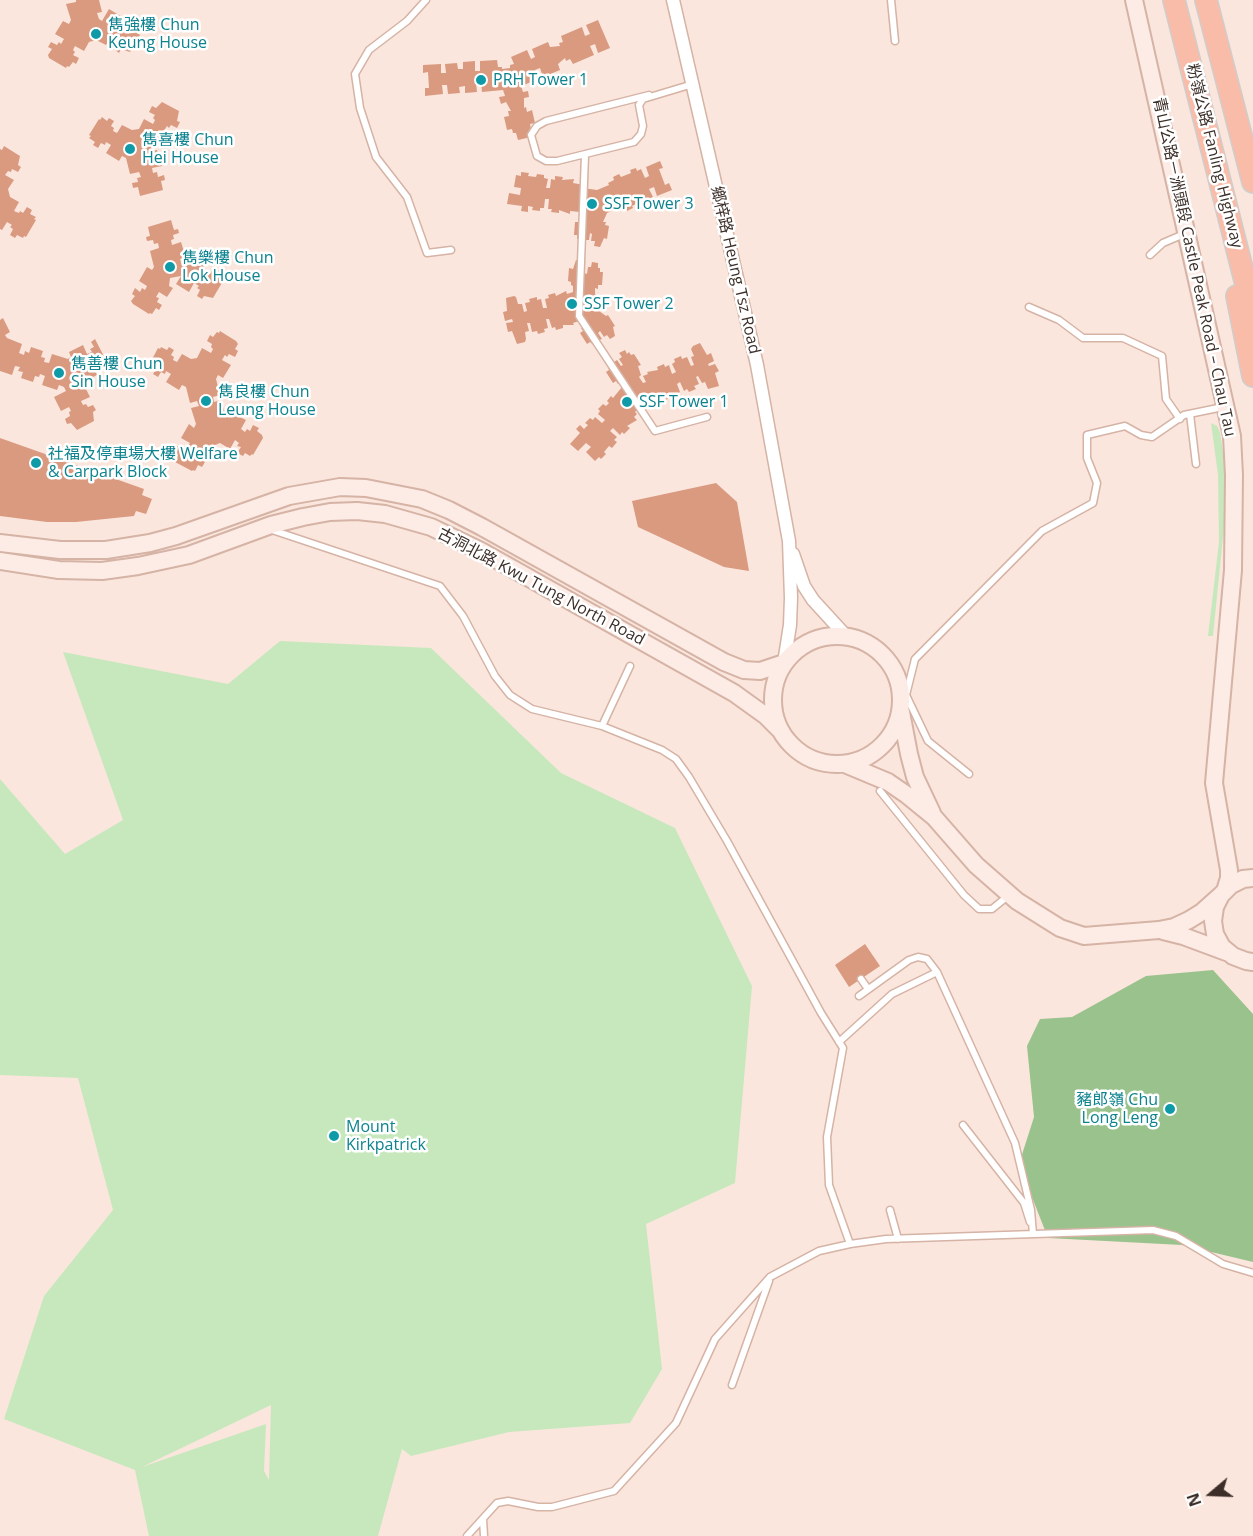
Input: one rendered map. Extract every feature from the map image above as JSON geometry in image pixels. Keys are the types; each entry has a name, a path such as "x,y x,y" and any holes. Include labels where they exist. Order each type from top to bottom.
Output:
{"highway":[{"name":"粉嶺公路 Fanling Highway","path":"1174,0 1253,312"},
{"name":"粉嶺公路 Fanling Highway","path":"1206,0 1253,183"},
{"path":"1217,38 1253,131"},
{"path":"1197,89 1253,376"}],"main road":[{"name":"青山公路－洲頭段 Castle Peak Road – Chau Tau","path":"1134,0 1232,436 1233,561 1214,783 1223,839"},
{"name":"古洞北路 Kwu Tung North Road","path":"0,543 60,550 106,550 176,536 289,496 340,487 383,490 422,500 482,527 724,662 744,670 760,671 784,663"},
{"name":"古洞北路 Kwu Tung North Road","path":"0,561 59,570 102,571 189,555 271,525 303,517 339,511 385,514 431,527 481,551 734,693 759,710 780,730 789,743 815,761 845,764 861,760 874,753 886,743 901,712"},
{"name":"古洞北路 Kwu Tung North Road","path":"780,730 774,714 773,696 776,680 784,663 797,649 813,640 829,636 846,636 868,643 878,650 893,667 898,678 901,712 909,754 915,777 934,817"},
{"name":"古洞北路 Kwu Tung North Road","path":"845,764 888,782 934,817 976,865 1010,894 1047,921 1084,936 1174,927 1202,912 1231,885 1243,879 1253,878"},
{"path":"1223,839 1229,856 1237,868 1253,878"},
{"path":"1223,839 1229,870 1223,893"},
{"name":"古洞北路 Kwu Tung North Road","path":"1223,893 1214,914 1215,934 1222,947 1233,956 1250,963"},
{"name":"古洞北路 Kwu Tung North Road","path":"1159,930 1211,945 1250,963"}],"street":[{"name":"鄉梓路 Heung Tsz Road","path":"673,0 757,365 789,541 790,625 784,663"},
{"name":"鄉梓路 Heung Tsz Road","path":"789,541 809,593 846,636"}],"lane":[{"path":"426,0 407,21 369,50 355,74 360,108 376,158 407,197 427,253 450,250"},
{"path":"891,0 896,41"},
{"path":"649,95 639,105 643,126 641,134 634,142 557,161 546,161 537,156 531,135 537,126 546,121 649,95 693,84"},
{"path":"585,154 579,316 655,431 707,417"},
{"path":"1150,255 1163,243 1188,234"},
{"path":"1029,307 1059,320 1083,338 1123,338 1162,356 1166,399 1180,419"},
{"path":"969,774 928,741 906,695 915,658 1042,531 1093,503 1096,483 1087,458 1087,435 1125,426 1141,435 1152,437 1190,414 1226,406"},
{"path":"1190,414 1196,464"},
{"path":"0,566 13,570 72,574 127,571 185,562 270,530 277,530 440,586 463,616 495,676 510,695 532,709 602,726 662,750 676,759 728,842 820,1013 843,1048 827,1137 829,1185 850,1244"},
{"path":"602,726 630,666"},
{"path":"880,791 964,895 979,909 992,909 1010,894"},
{"path":"859,996 909,960 918,957 927,959 937,972 1015,1143 1031,1210 1034,1234"},
{"path":"839,1042 892,994 937,972"},
{"path":"861,979 868,989"},
{"path":"963,1125 1024,1203 1034,1234"},
{"path":"891,1210 898,1239"},
{"path":"467,1536 497,1503 552,1507 615,1491 676,1423 715,1339 770,1277 819,1251 850,1244 898,1239 1154,1230 1176,1236 1223,1264 1253,1273"},
{"path":"732,1385 770,1277"},
{"path":"483,1519 484,1536"}],"green space":[{"path":"1211,423 1217,426 1220,432 1224,458 1225,517 1213,636 1208,636 1219,542 1218,475"},
{"path":"280,641 431,648 561,773 675,828 752,986 735,1183 646,1224 662,1369 630,1423 509,1432 411,1456 402,1449 378,1536 149,1536 135,1470 4,1419 44,1296 113,1210 78,1078 0,1075 0,779 65,854 123,820 63,652 228,684","holes":["271,1405 269,1480 264,1471 266,1424 142,1467"]},
{"path":"1213,970 1253,1014 1253,1262 1182,1245 1048,1238 1019,1164 1034,1117 1027,1046 1040,1019 1072,1017 1146,976"}],"building":[{"name":"雋強樓 Chun Keung House","path":"76,0 99,0 102,12 97,13 102,21 109,9 122,17 118,25 122,28 123,25 127,27 130,22 135,25 133,28 140,35 130,52 121,49 119,53 114,49 117,44 114,42 115,39 111,37 106,45 96,40 89,42 84,51 75,46 73,55 79,58 76,64 73,62 69,67 66,68 49,58 48,55 52,49 48,47 51,42 57,45 59,42 61,44 64,39 55,34 63,21 69,24 71,20 66,4 76,2"},
{"name":"PRH Tower 1","path":"598,20 610,48 598,53 595,44 590,46 594,55 573,64 570,59 566,61 565,58 558,64 560,70 543,77 540,68 535,70 539,79 521,86 523,92 528,91 529,97 524,98 524,108 526,107 527,112 532,110 535,123 530,124 531,137 518,140 512,129 507,130 504,117 509,116 508,111 511,111 506,102 501,104 499,97 505,96 503,90 482,92 481,82 476,83 477,92 465,93 465,86 459,87 460,93 448,94 447,85 442,85 443,94 425,96 425,88 429,88 428,72 423,73 423,65 441,64 441,73 446,73 445,64 457,63 458,69 463,69 463,62 475,61 475,71 480,71 480,61 497,60 498,67 510,68 510,65 514,64 511,57 527,50 531,59 535,57 532,49 548,42 550,47 560,46 559,43 563,42 561,36 582,27 585,36 590,34 586,25"},
{"name":"雋喜樓 Chun Hei House","path":"162,102 179,111 177,121 180,122 177,128 171,125 169,128 167,126 164,131 173,136 165,149 153,142 151,146 152,151 157,150 162,166 152,168 153,173 157,172 158,177 164,175 165,180 161,181 163,190 140,196 138,187 133,188 132,183 138,182 137,178 141,177 139,172 130,174 126,158 122,156 119,161 106,153 111,145 106,142 105,145 101,143 98,148 93,145 95,142 89,138 91,136 89,135 102,117 107,121 109,118 114,121 111,126 117,133 122,125 132,130 139,129 144,119 153,124 155,115 149,112 152,106 156,108"},
{"path":"4,146 20,156 18,165 21,167 18,172 12,169 5,175 14,180 8,189 10,197 19,202 14,211 23,213 27,207 32,210 30,214 36,217 26,237 23,238 10,235 13,229 10,227 12,225 7,222 2,230 0,229 0,149 2,150"},
{"name":"SSF Tower 3","path":"660,161 663,168 659,169 665,185 669,183 672,190 657,196 654,187 649,189 653,197 649,199 650,202 643,204 642,201 627,211 626,208 619,211 618,208 607,213 603,222 609,226 607,239 604,238 600,247 594,246 595,241 591,241 592,234 590,233 589,240 585,240 585,245 579,244 577,235 574,235 575,222 581,219 580,212 570,211 570,214 559,210 559,213 551,212 552,209 548,209 549,199 545,199 544,208 540,208 540,211 532,210 533,207 528,206 528,212 521,211 522,206 507,204 509,193 520,195 521,188 514,187 516,175 521,176 521,172 529,173 528,176 544,175 544,178 548,179 546,188 550,188 551,179 555,180 555,176 563,177 562,180 574,179 573,183 584,185 583,188 597,190 609,185 608,183 614,180 613,177 619,174 621,177 636,168 637,171 641,169 645,178 649,176 646,167"},
{"name":"雋樂樓 Chun Lok House","path":"171,220 174,230 178,229 179,233 173,235 172,245 181,242 186,258 180,259 182,265 185,267 192,255 206,263 201,272 210,274 213,268 219,271 217,275 223,281 213,298 204,296 202,299 197,296 199,286 194,283 189,292 176,284 181,276 170,278 169,286 173,288 167,297 159,292 156,297 159,298 157,302 162,305 159,310 156,308 152,314 149,314 133,304 131,301 135,296 132,294 135,288 140,292 142,288 145,290 147,286 139,281 147,267 152,270 154,267 150,251 159,248 158,243 154,244 153,240 147,241 146,237 150,236 148,227"},
{"name":"SSF Tower 2","path":"576,260 583,261 584,273 587,274 592,262 598,263 600,272 603,272 602,285 598,285 598,289 595,288 595,293 599,311 608,315 615,326 613,327 615,336 610,339 607,335 604,337 600,331 598,333 602,339 599,340 602,344 597,348 590,342 587,344 580,333 583,327 579,321 573,323 574,325 563,325 563,328 556,330 555,327 552,328 549,319 546,319 548,328 544,329 545,332 538,334 537,331 532,332 530,323 527,323 529,331 525,332 525,342 517,344 512,331 508,332 506,323 513,322 512,319 505,321 503,312 507,311 506,298 516,297 518,304 522,304 524,312 527,311 525,303 537,297 537,300 541,299 543,308 547,308 545,299 549,298 548,295 555,293 556,296 566,291 567,294 573,292 573,286 568,281 569,268 573,269"},
{"name":"雋善樓 Chun Sin House","path":"3,318 10,332 5,335 7,338 22,344 19,353 24,355 25,351 29,353 31,347 43,351 41,357 45,358 44,362 49,363 52,354 68,359 71,357 69,352 83,345 87,354 92,352 90,349 94,347 91,342 95,339 110,368 105,371 102,365 93,366 97,375 87,380 85,387 90,397 81,401 88,407 93,405 96,410 93,412 94,421 77,430 71,423 67,424 65,419 70,416 71,411 69,407 61,411 54,397 66,391 59,385 57,390 42,385 45,376 40,374 39,377 35,376 33,382 21,378 23,372 18,371 20,367 15,366 12,375 0,371 0,320"},
{"name":"雋良樓 Chun Leung House","path":"220,331 236,341 238,344 235,349 238,351 235,357 229,354 227,357 225,355 222,360 231,365 223,378 218,375 216,379 220,395 213,397 214,402 221,400 226,416 229,418 232,413 246,420 241,429 245,432 247,429 250,431 253,425 259,428 257,431 263,438 253,455 250,456 237,453 241,447 237,446 239,443 235,440 230,449 220,443 215,445 209,455 201,449 198,454 201,455 199,459 205,462 202,467 198,465 195,471 192,471 175,462 177,453 174,451 177,446 183,449 190,443 181,438 189,424 194,428 196,424 191,408 199,406 197,401 190,403 186,387 182,385 179,390 166,382 171,374 166,371 165,374 161,372 158,377 153,374 155,371 149,368 149,365 158,348 161,347 174,350 171,355 177,362 182,354 191,359 197,358 202,348 211,353 212,344 207,341 210,335 213,337"},
{"name":"SSF Tower 1","path":"700,343 707,355 711,353 714,361 708,364 709,366 715,364 719,371 715,373 719,386 708,389 705,382 702,383 698,376 696,377 699,384 694,386 696,389 689,392 687,389 684,391 680,382 677,384 680,392 677,394 678,397 671,400 670,397 661,404 660,401 654,404 652,399 644,403 635,412 637,414 634,417 637,420 627,426 630,428 624,434 622,432 620,435 613,428 610,431 617,437 614,440 617,442 612,448 609,446 601,459 599,457 595,461 586,452 591,447 586,443 578,451 570,444 580,433 576,429 580,425 584,429 588,425 585,423 590,418 593,420 595,417 602,423 605,420 598,414 600,411 598,409 603,404 606,406 611,396 613,398 622,387 616,381 613,383 606,372 609,370 606,362 611,358 614,362 617,360 621,366 623,365 619,359 622,357 619,353 625,350 627,354 629,352 631,355 634,354 641,365 638,366 641,375 639,377 643,383 646,382 643,376 648,374 647,372 658,370 657,367 664,364 665,367 669,365 672,374 676,372 672,364 675,362 674,359 681,356 682,359 687,357 691,366 694,365 691,349"},
{"name":"社福及停車場大樓 Welfare & Carpark Block","path":"0,438 144,489 142,495 152,499 146,514 136,511 134,516 76,522 47,522 0,516"},
{"path":"716,483 737,502 749,571 724,567 638,527 632,501"},
{"path":"865,944 880,966 849,987 835,965"}],"place":[{"name":"雋強樓 Chun Keung House","path":"96,34"},
{"name":"PRH Tower 1","path":"481,80"},
{"name":"雋喜樓 Chun Hei House","path":"130,149"},
{"name":"SSF Tower 3","path":"592,204"},
{"name":"雋樂樓 Chun Lok House","path":"170,267"},
{"name":"SSF Tower 2","path":"572,304"},
{"name":"雋善樓 Chun Sin House","path":"59,373"},
{"name":"雋良樓 Chun Leung House","path":"206,401"},
{"name":"SSF Tower 1","path":"627,402"},
{"name":"社福及停車場大樓 Welfare & Carpark Block","path":"36,463"},
{"name":"豬郎嶺 Chu Long Leng","path":"1170,1109"},
{"name":"Mount Kirkpatrick","path":"334,1136"}]}
